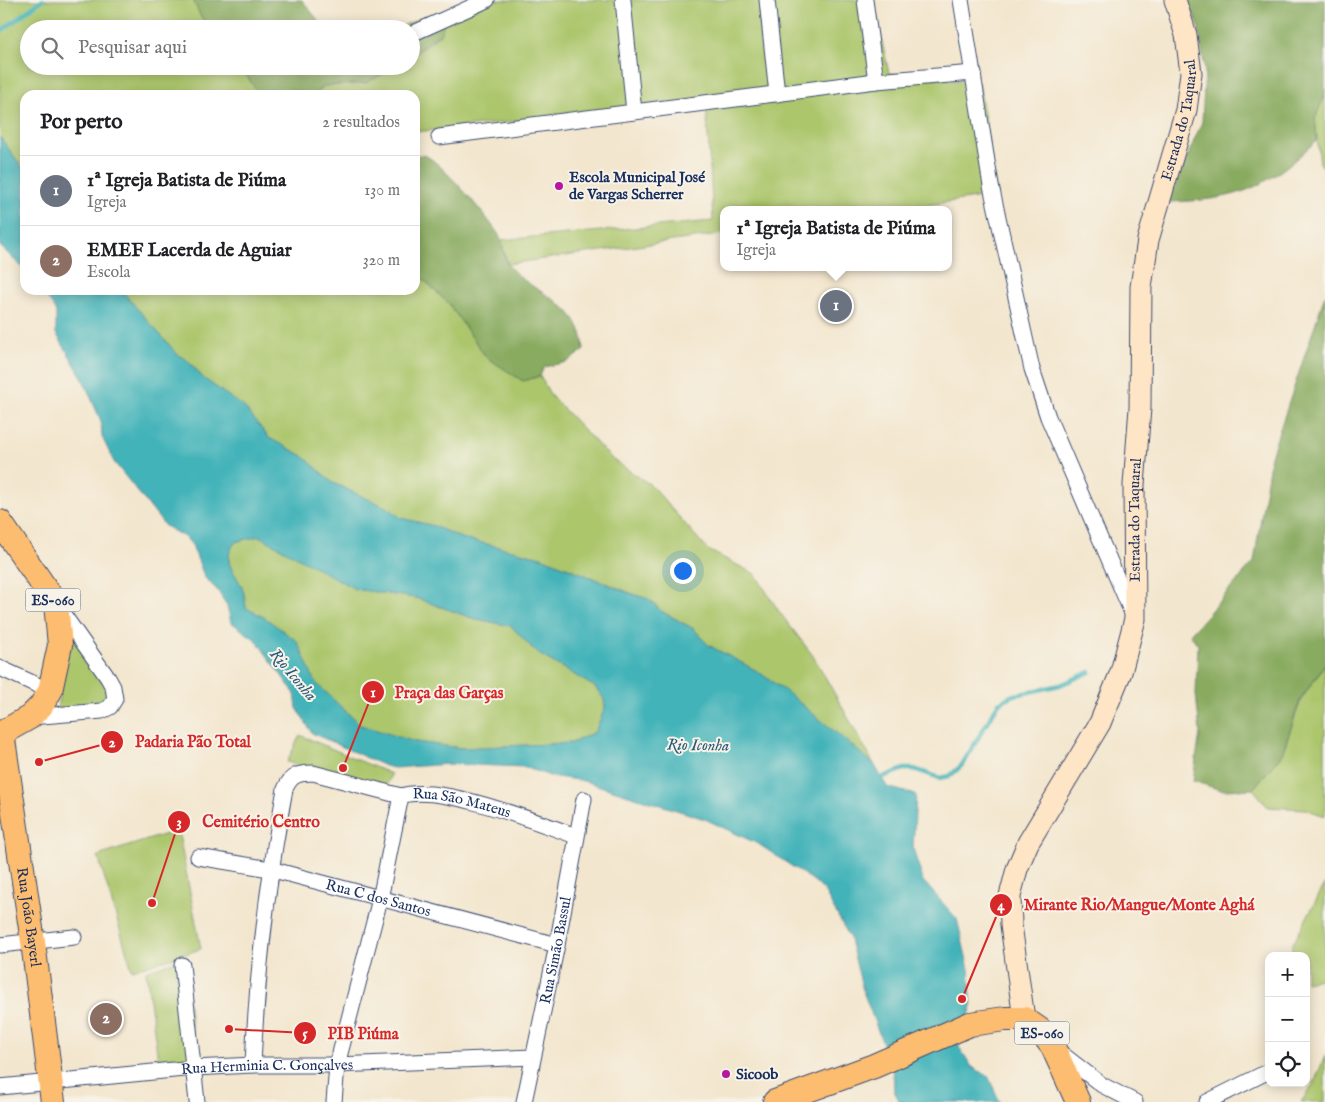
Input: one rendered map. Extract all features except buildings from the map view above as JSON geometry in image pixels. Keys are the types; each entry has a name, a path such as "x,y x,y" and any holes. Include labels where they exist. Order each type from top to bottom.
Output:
{"main road":[{"name":"ES-060","path":"0,522 56,604 60,645 50,691 41,706 30,717 1,734"},
{"name":"Rua João Bayerl","path":"1,734 33,942 52,1092"},
{"name":"ES-060","path":"776,1102 874,1066 970,1024 1005,1018 1024,1019 1040,1030 1053,1047 1078,1102"}],"street":[{"path":"420,30 487,0"},
{"path":"623,0 634,112"},
{"path":"767,0 777,94"},
{"path":"865,0 876,81"},
{"path":"961,0 991,186 1032,369 1048,417 1134,619"},
{"name":"Estrada do Taquaral","path":"1024,1019 1011,925 1010,896 1017,869 1028,843 1100,724 1121,672 1134,619 1134,485 1140,408 1141,287 1148,240 1186,110 1191,73 1186,35 1175,0"},
{"path":"439,137 876,81 974,73"},
{"path":"30,717 102,711 110,707 115,699 113,687 105,672 56,604"},
{"path":"0,668 50,691"},
{"name":"Rua São Mateus","path":"270,868 285,789 289,779 298,773 313,773 401,796 412,792 436,794 521,817 576,836"},
{"path":"334,1102 337,1065 380,898 401,796"},
{"name":"Rua Simão Bassul","path":"524,1102 557,945 584,799"},
{"name":"Rua C dos Santos","path":"198,857 270,868 557,945"},
{"path":"253,1065 258,964 270,868"},
{"path":"0,945 74,937"},
{"path":"182,965 197,1102"},
{"path":"1053,1047 1102,1085 1135,1102"},
{"name":"Rua Herminia C. Gonçalves","path":"0,1087 52,1092 194,1068 253,1065 337,1065 533,1057"},
{"path":"1207,1102 1265,1072"}],"green space":[{"path":"0,0 193,0 204,20 20,20 20,75 246,75 257,90 20,90 20,164 0,137"},
{"path":"193,0 302,0 318,20 204,20"},
{"path":"493,0 873,0 889,73 979,83 997,195 919,206 720,206 720,234 508,264 500,240 713,221 706,101 420,131 420,90 320,90 323,86 366,83 381,75 420,75 420,50 432,42 444,23"},
{"path":"1187,0 1325,0 1325,93 1315,119 1317,140 1282,170 1250,189 1234,194 1193,201 1168,202 1202,122 1205,71 1198,24"},
{"path":"427,15 444,23 441,33 420,49 420,20 416,20"},
{"path":"246,75 381,75 366,83 323,86 320,90 257,90"},
{"path":"1325,93 1325,170 1320,163 1315,119"},
{"path":"420,155 433,160 466,193 487,219 500,237 509,266 520,277 566,309 575,320 581,333 584,350 567,362 544,367 540,376 523,381 486,357 449,304 420,276"},
{"path":"420,276 449,304 486,357 523,381 540,376 551,396 613,460 651,485 708,550 755,574 780,613 814,657 874,764 781,688 757,671 708,645 694,629 661,611 653,602 541,557 461,538 434,526 401,518 390,509 333,483 303,456 269,438 244,407 203,378 190,362 178,355 125,295 420,295"},
{"path":"1325,295 1325,664 1300,700 1282,754 1253,789 1221,790 1193,781 1200,733 1196,694 1198,645 1190,634 1254,562 1271,456"},
{"path":"259,536 355,589 416,598 472,618 511,626 537,653 595,687 604,698 605,708 595,732 572,743 461,748 415,742 360,725 315,682 305,664 264,617 246,608 243,590 230,566 229,556 235,542"},
{"path":"73,638 109,688 107,704 57,709 68,640"},
{"path":"1325,664 1325,816 1305,809 1268,807 1253,789 1282,754 1301,700"},
{"path":"300,735 391,774 385,791 287,762"},
{"path":"178,830 201,949 132,970 98,856"},
{"path":"1325,884 1325,978 1310,981 1310,952 1290,952 1294,941"},
{"path":"184,958 195,1062 159,1067 146,971"},
{"path":"1325,1056 1325,1102 1301,1102 1314,1083"}],"water":[{"path":"0,137 20,164 20,265 0,246"},
{"name":"Rio Iconha","path":"45,295 125,295 178,355 187,360 203,378 244,407 269,438 303,456 333,483 390,509 401,518 434,526 461,538 541,557 629,593 649,599 661,611 694,629 708,645 757,671 788,693 874,764 887,787 916,795 913,848 923,881 957,919 969,969 972,1007 958,1045 972,1067 988,1076 1000,1102 900,1102 894,1091 893,1070 864,994 849,936 824,891 814,881 760,845 705,819 584,781 550,776 525,767 448,764 394,768 385,766 312,733 297,708 295,694 256,640 231,622 227,606 218,591 205,578 192,545 186,538 165,526 114,462 102,437 101,421 82,377 56,333 56,313","holes":["259,536 355,589 416,598 472,618 511,626 537,653 595,687 604,699 605,708 595,732 572,743 461,748 415,742 360,725 315,682 297,641 264,617 246,608 243,590 230,566 229,556 235,542"]}],"waterway":[{"path":"0,32 42,0"},
{"path":"878,779 904,769 914,769 940,778 950,776 962,765 999,703 1011,696 1060,685 1090,672"}],"place":[{"name":"Escola Municipal José de Vargas Scherrer","path":"559,186"},
{"name":"1ª Igreja Batista de Piúma","path":"836,306"},
{"name":"Padaria Pão Total","path":"39,762"},
{"name":"Praça das Garças","path":"343,768"},
{"name":"Cemitério Centro","path":"152,903"},
{"name":"Mirante Rio/Mangue/Monte Aghá","path":"962,999"},
{"name":"EMEF Lacerda de Aguiar","path":"106,1019"},
{"name":"PIB Piúma","path":"229,1029"},
{"name":"Sicoob","path":"726,1074"}]}
